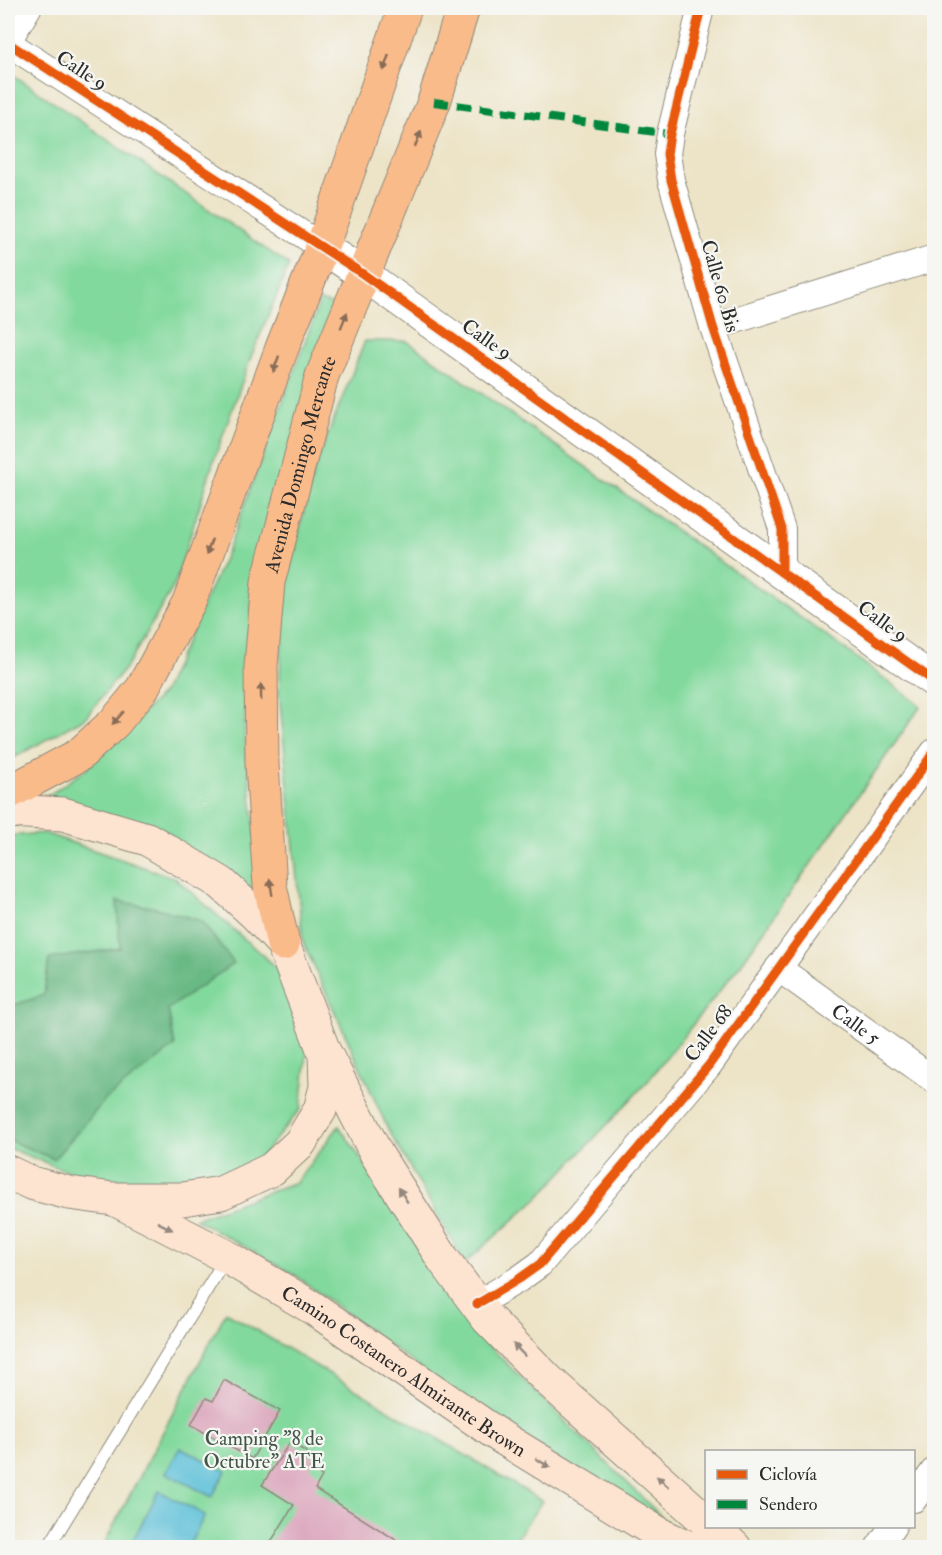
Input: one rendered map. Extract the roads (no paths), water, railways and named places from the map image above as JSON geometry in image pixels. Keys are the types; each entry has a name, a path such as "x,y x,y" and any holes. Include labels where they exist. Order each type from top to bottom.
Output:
{"main road":[{"path":"8,793 79,755 116,722 142,689 189,602 282,348 322,247 405,8"},
{"name":"Avenida Domingo Mercante","path":"283,944 270,886 262,764 261,666 268,582 322,376 434,102 463,8"},
{"path":"8,811 63,814 147,839 221,883 255,914 283,944 326,1054 377,1155 443,1259 488,1319 548,1380 705,1520"},
{"path":"8,1172 31,1183 69,1193 113,1199 183,1199 221,1193 272,1169 300,1143 320,1110 326,1087 326,1054"},
{"name":"Camino Costanero Almirante Brown","path":"113,1199 227,1257 314,1308 501,1437 663,1536 690,1548"},
{"path":"713,1528 735,1548"}],"street":[{"path":"8,42 28,8"},
{"name":"Calle 60 Bis","path":"701,8 670,134 668,154 671,180 713,327 782,529 782,571"},
{"name":"Calle 9","path":"8,42 363,274 934,681"},
{"path":"713,327 934,258"},
{"name":"Calle 68","path":"477,1304 540,1264 709,1065 934,752"},
{"name":"Calle 5","path":"778,968 934,1080"},
{"path":"915,1498 934,1471"},
{"path":"878,1548 892,1528"}],"lane":[{"path":"48,1548 227,1257"}],"water":[{"path":"180,1447 226,1471 212,1497 166,1473"},
{"path":"159,1491 205,1515 188,1547 129,1547"}],"park label":[{"name":"Camping \"8 de Octubre\" ATE","path":"264,1450"}]}
